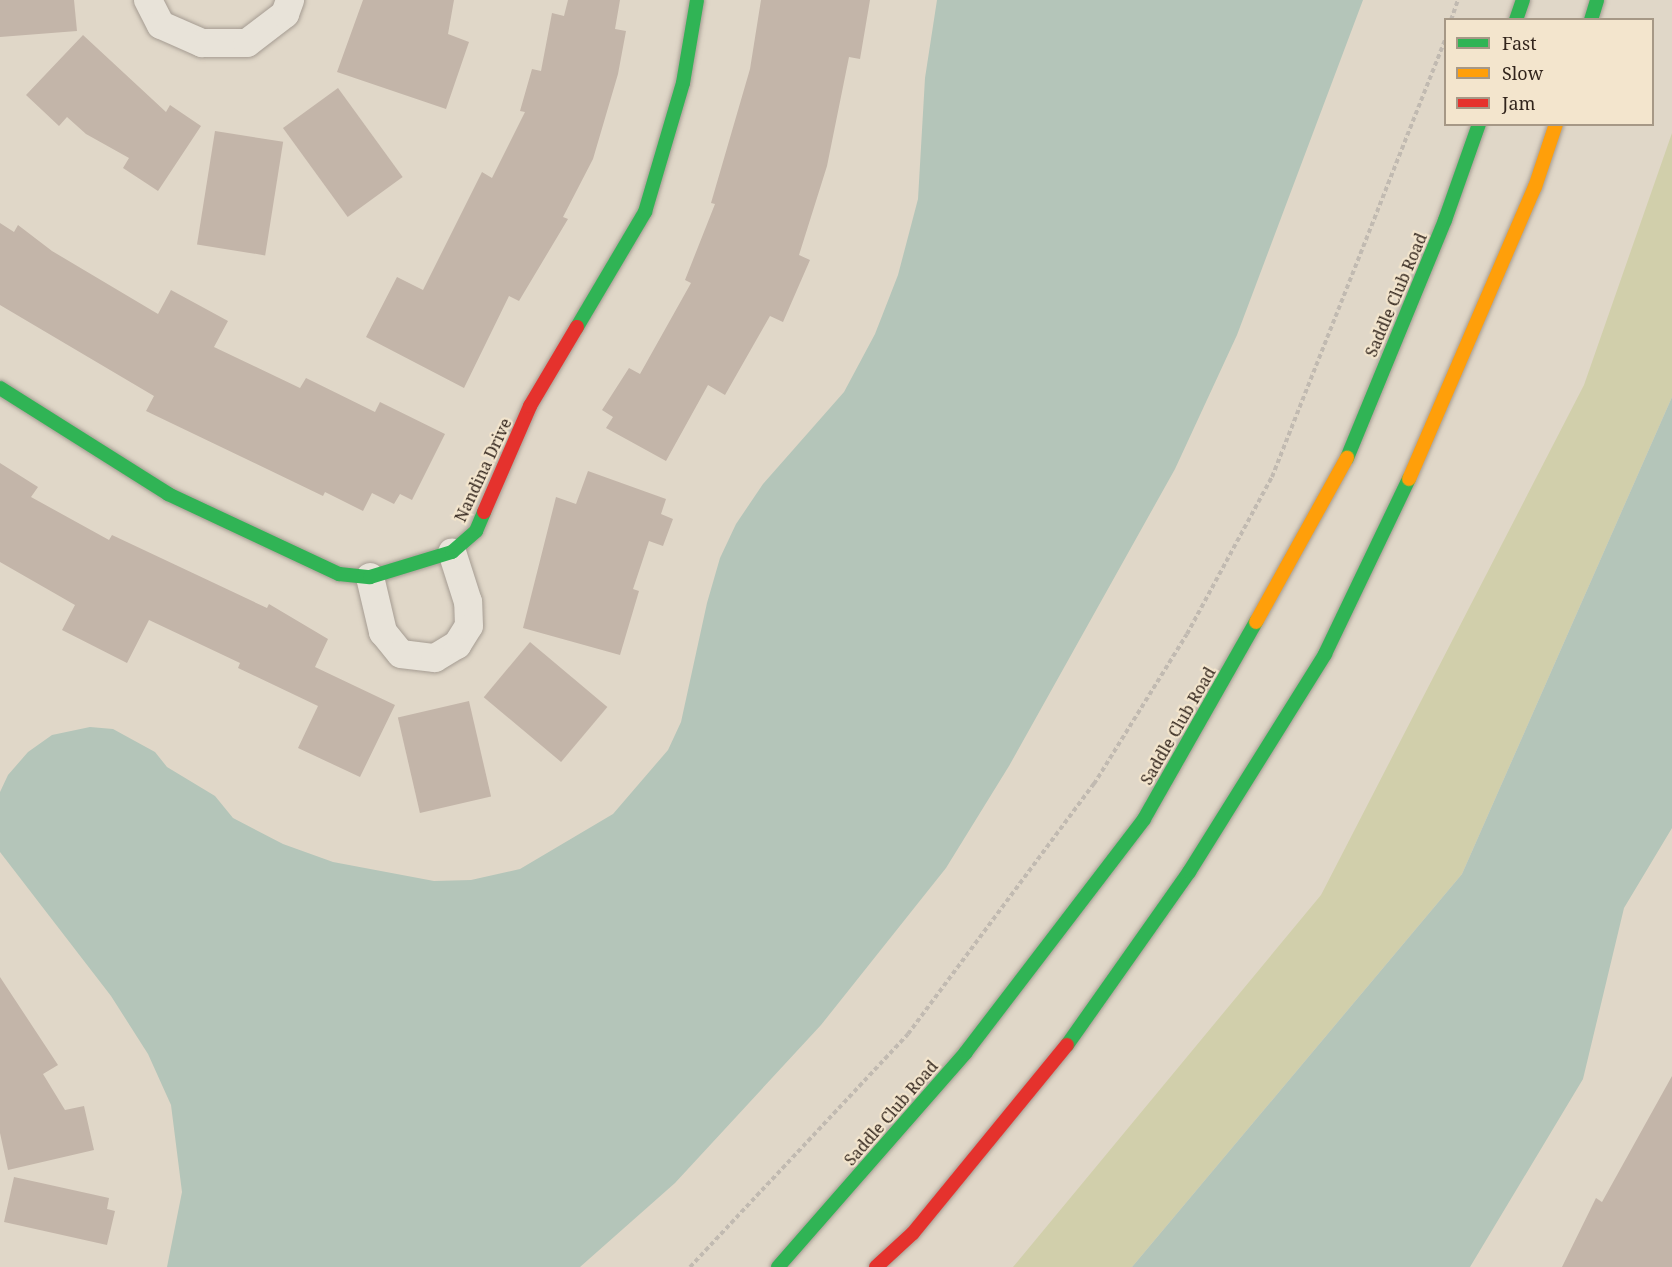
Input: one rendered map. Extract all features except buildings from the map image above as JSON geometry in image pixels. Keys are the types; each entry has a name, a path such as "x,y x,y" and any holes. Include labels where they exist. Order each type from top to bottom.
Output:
{"street":[{"path":"148,0 161,25 202,43 247,43 285,14 291,0"},
{"name":"Nandina Drive","path":"0,388 168,494 339,573 370,577 452,552 476,531 530,406 645,212 683,83 698,0"},
{"path":"1517,18 1523,0"},
{"path":"1592,18 1598,0"},
{"name":"Saddle Club Road","path":"778,1267 966,1052 1144,819 1338,478 1445,220 1478,126"},
{"path":"876,1267 913,1233 1062,1052 1189,872 1325,654 1437,421 1536,187 1555,126"},
{"path":"370,577 383,632 401,654 435,658 457,645 469,626 468,602 452,552"}],"path":[{"path":"1452,18 1458,0"},
{"path":"690,1267 908,1034 1094,784 1187,634 1272,477 1444,42"}],"shaded area":[{"path":"937,0 1363,0 1237,335 1175,469 1009,766 946,868 821,1025 675,1183 580,1267 167,1267 182,1192 171,1105 148,1054 111,996 0,852 0,792 8,775 28,752 52,735 90,727 113,729 155,752 167,767 215,796 233,818 283,844 333,862 434,881 471,880 520,869 613,814 668,750 681,722 707,603 720,558 736,524 763,484 844,392 875,334 898,275 918,199 925,78"},
{"path":"1672,133 1672,397 1462,874 1132,1267 1013,1267 1321,895 1584,385"},
{"path":"1672,397 1672,828 1624,908 1583,1079 1470,1267 1132,1267 1462,874"}],"traffic: fast":[{"path":"577,327 645,212 683,83 697,0"},
{"path":"1517,18 1523,0"},
{"path":"1592,18 1597,0"},
{"path":"1347,458 1445,220 1478,126"},
{"path":"0,388 168,494 339,574 370,577 452,552 476,531 484,512"},
{"path":"1067,1045 1189,872 1325,654 1409,479"},
{"path":"778,1267 966,1052 1144,819 1256,622"}],"traffic: slow":[{"path":"1409,479 1535,187 1555,126"},
{"path":"1256,622 1347,458"}],"traffic: jam":[{"path":"484,512 530,406 577,327"},
{"path":"876,1267 913,1233 1067,1045"}]}
